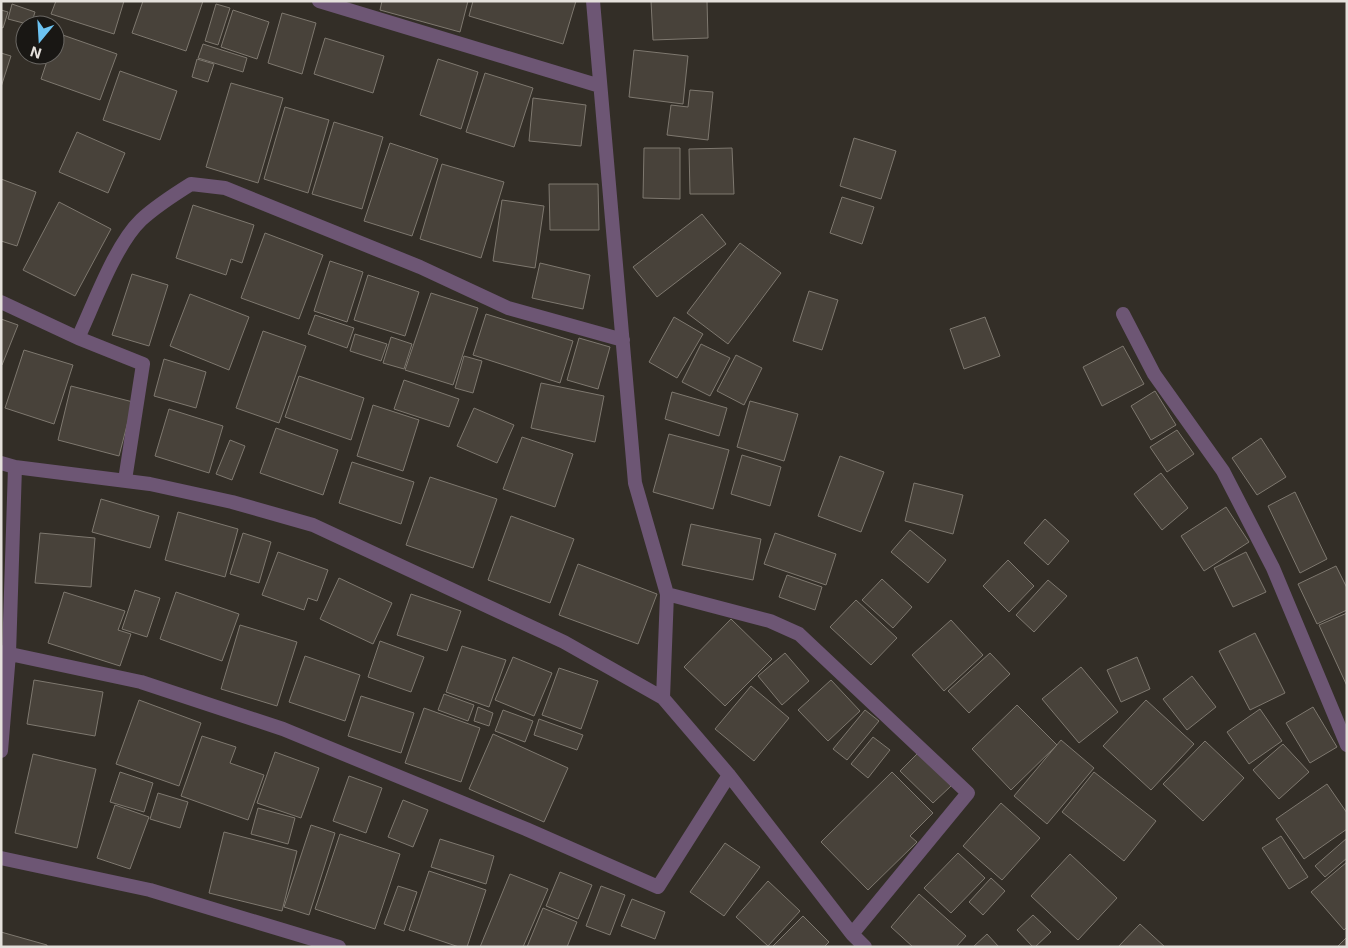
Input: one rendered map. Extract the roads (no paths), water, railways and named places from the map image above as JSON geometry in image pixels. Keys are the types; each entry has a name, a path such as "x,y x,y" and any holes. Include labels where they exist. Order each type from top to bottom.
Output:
{"street":[{"path":"319,1 600,86"},
{"path":"593,1 635,483 666,594 663,698"},
{"path":"78,338 120,250 141,220 170,197 191,184 225,188 420,267 508,308 623,340"},
{"path":"1,302 78,338 143,364 125,480"},
{"path":"1123,314 1154,374 1228,480 1273,568 1347,745"},
{"path":"1,752 5,653 8,465 150,484 232,502 313,524 564,642 663,698 729,774 852,934 865,947"},
{"path":"666,594 770,621 799,634 968,792 852,934"},
{"path":"5,653 141,682 283,729 526,829 658,887 729,774"},
{"path":"1,858 150,890 339,947"}]}
